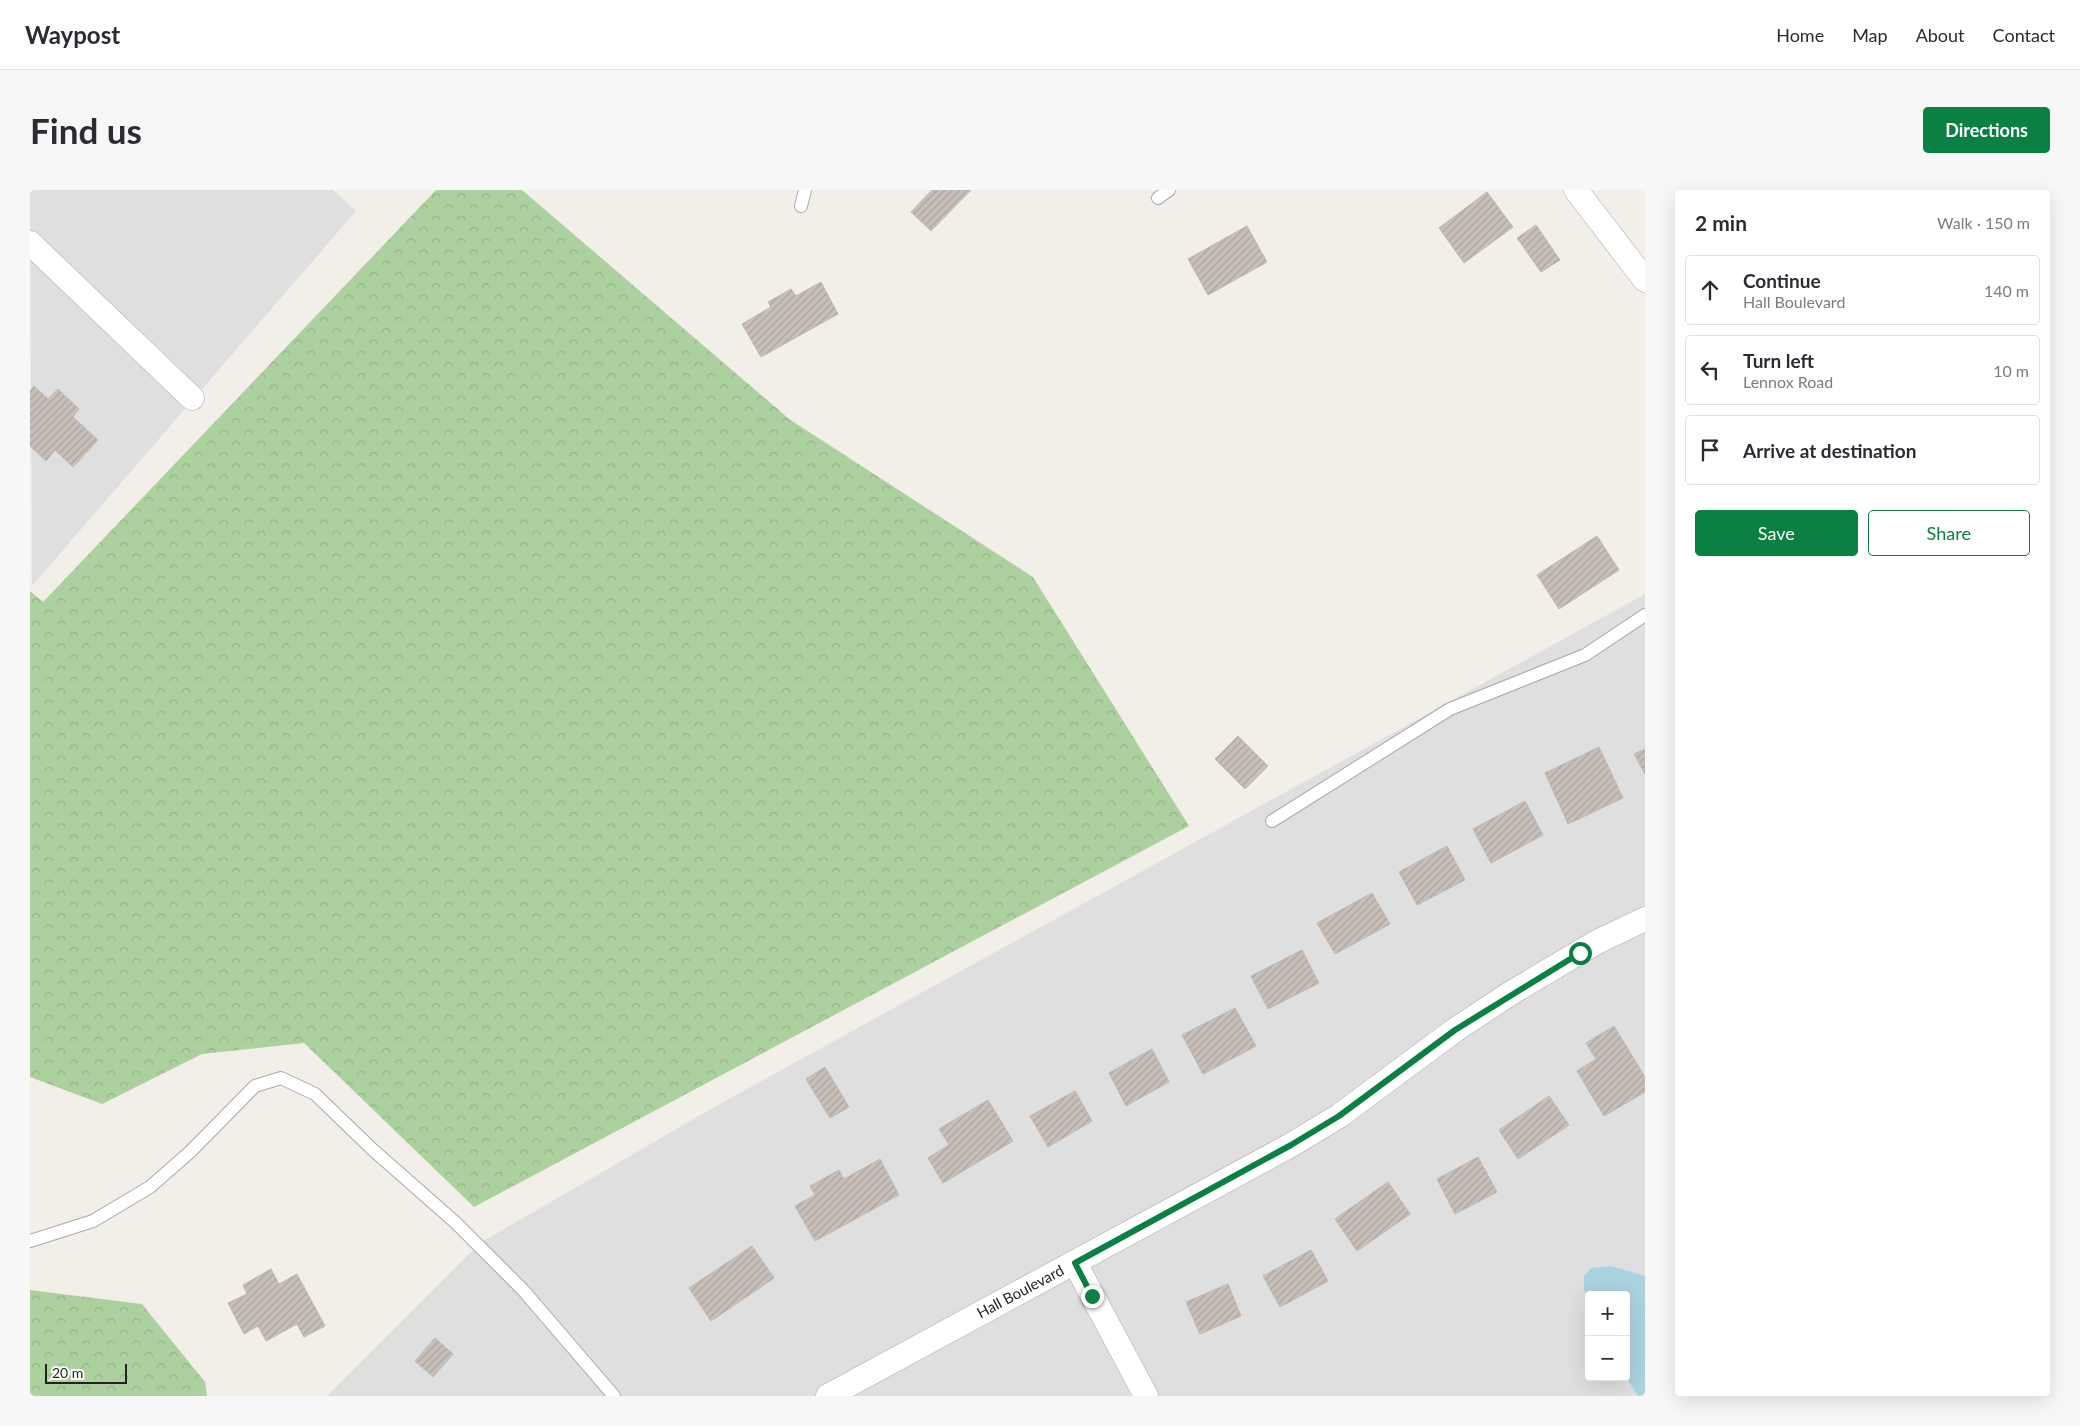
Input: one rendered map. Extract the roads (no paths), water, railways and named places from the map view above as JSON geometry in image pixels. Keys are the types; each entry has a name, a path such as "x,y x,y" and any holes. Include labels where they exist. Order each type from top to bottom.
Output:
{"street":[{"path":"1576,190 1645,280"},
{"path":"30,243 192,398"},
{"name":"Hall Boulevard","path":"828,1396 946,1330 1075,1263 1291,1145 1339,1116 1455,1030 1511,993 1597,942 1645,919"},
{"path":"1075,1263 1146,1396"}],"lane":[{"path":"801,206 805,190"},
{"path":"1158,198 1169,190"},
{"path":"1272,821 1450,709 1586,654 1645,615"},
{"path":"30,1242 93,1221 150,1187 191,1151 255,1086 281,1078 315,1094 372,1149 456,1224 523,1290 614,1396"}],"water":[{"path":"1611,1266 1645,1276 1645,1396 1638,1396 1629,1381 1630,1291 1585,1291 1585,1293 1584,1276 1591,1268"}]}
